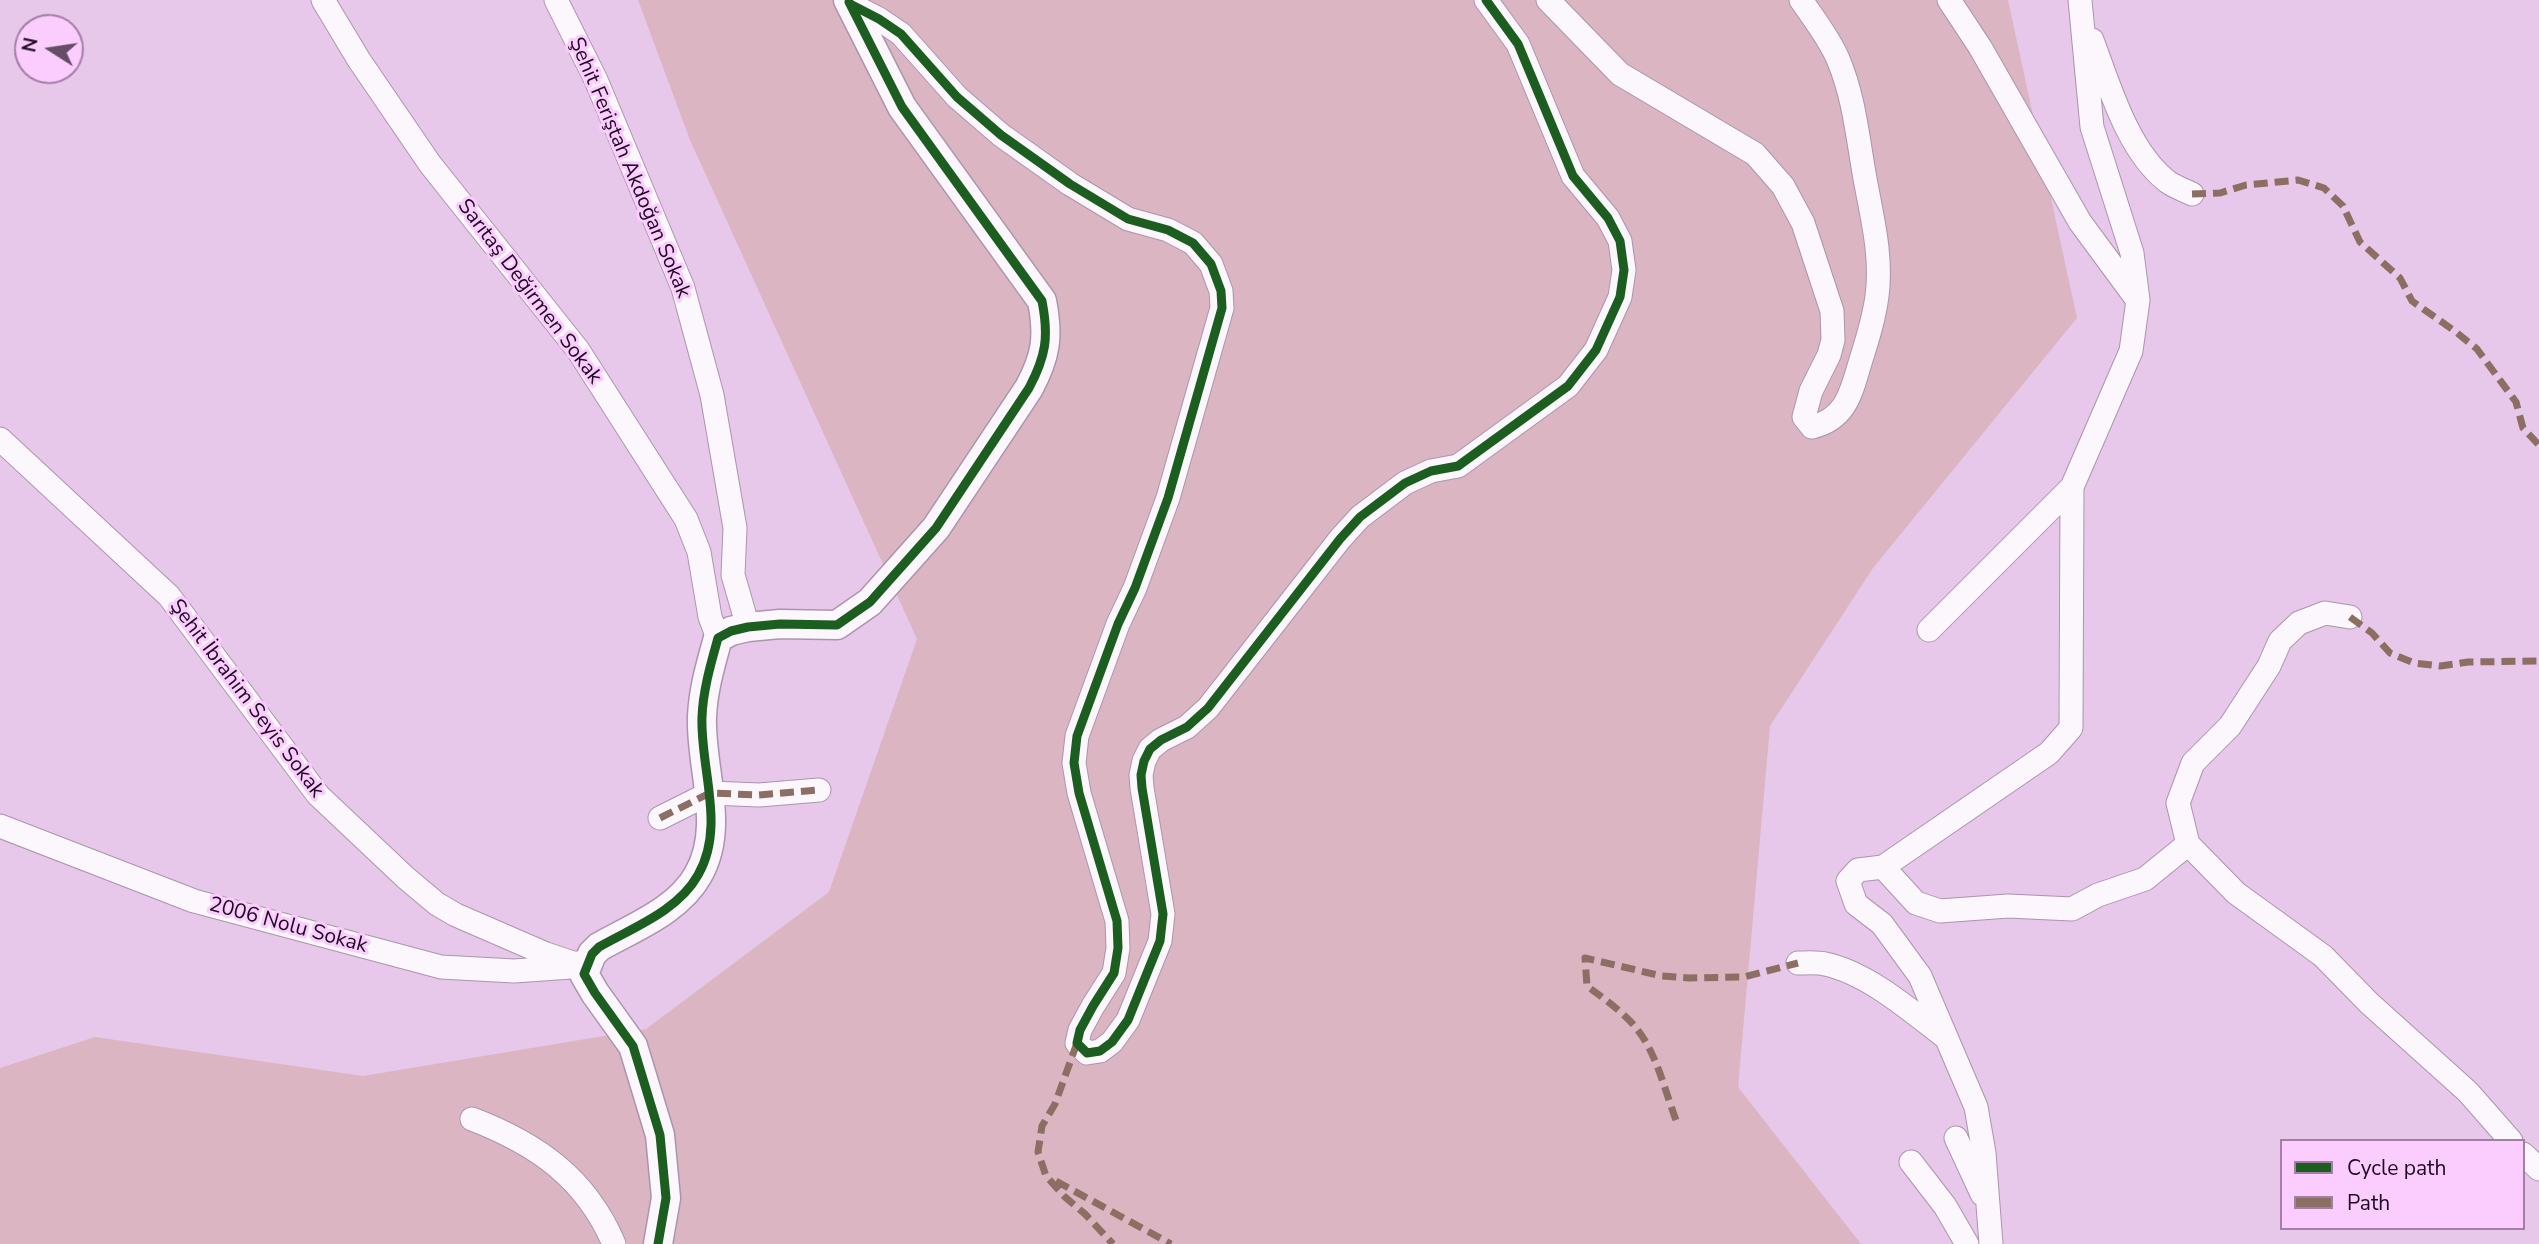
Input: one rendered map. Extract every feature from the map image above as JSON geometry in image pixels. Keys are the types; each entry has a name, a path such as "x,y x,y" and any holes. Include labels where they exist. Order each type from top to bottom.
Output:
{"street":[{"name":"Sarıtaş Değirmen Sokak","path":"323,0 359,60 430,164 578,350 686,519 699,552 710,617 718,638"},
{"name":"Şehit Feriştah Akdoğan Sokak","path":"556,0 596,80 683,288 712,395 735,528 733,575 748,627"},
{"path":"849,2 901,34 957,97 1001,135 1070,184 1128,219 1168,230 1193,243 1211,264 1221,291 1222,308 1168,498 1077,736 1075,777 1117,921 1118,935 1114,973 1080,1030 1077,1043 1087,1053 1100,1051 1128,1020 1160,941 1163,914 1141,775 1150,749 1161,740 1187,727 1208,708 1360,517 1405,483 1431,471 1458,466 1568,386 1596,350 1620,297 1624,270 1620,241 1608,218 1573,176 1518,44 1486,0"},
{"path":"1548,0 1620,74 1755,155 1783,186 1803,223 1832,311 1833,340 1829,355 1806,404 1804,417 1812,427 1826,424 1837,416 1851,391 1873,321 1878,293 1878,252 1863,156 1847,84 1831,45 1801,0"},
{"path":"1949,0 1980,47 2080,222 2138,300"},
{"path":"658,1244 666,1198 660,1135 633,1046 584,974 587,963 599,947 663,911 698,876 711,828 702,715 708,675 718,638 748,627 780,624 837,625 870,602 936,528 1029,388 1042,364 1046,342 1042,302 902,107 849,2"},
{"path":"1929,630 2072,487 2131,351 2138,300 2132,253 2092,127 2082,9"},
{"path":"2082,9 2133,139 2148,162 2168,182 2192,194"},
{"name":"Şehit İbrahim Seyis Sokak","path":"0,439 169,596 318,795 406,878 437,904 456,915 546,954 587,963"},
{"path":"1991,1244 1984,1153 1976,1107 1920,976 1882,924 1856,904 1847,881 1858,870 1883,867 2049,753 2071,728 2072,487"},
{"path":"2350,617 2325,613 2299,622 2280,641 2269,666 2230,726 2193,763 2178,803 2188,844 2236,893 2323,956 2369,1003 2468,1093 2509,1139"},
{"path":"660,818 710,793 759,795 819,790"},
{"name":"2006 Nolu Sokak","path":"0,826 194,901 440,967 514,971 587,963"},
{"path":"1883,867 1916,903 1940,911 2008,906 2072,909 2098,895 2145,879 2188,844"},
{"path":"1798,963 1824,964 1849,973 1897,1001 1947,1039"},
{"path":"472,1119 528,1144 569,1177 604,1220 614,1244"},
{"path":"1956,1138 1987,1206"},
{"path":"2525,1156 2539,1169"},
{"path":"1910,1162 1945,1206 1967,1244"}],"shaded area":[{"path":"638,0 2008,0 2077,318 1873,568 1770,726 1738,1087 1861,1244 0,1244 0,1068 95,1037 363,1076 646,1029 829,892 917,639 690,140"}],"marked path":[{"path":"2192,194 2220,193 2246,185 2298,180 2324,188 2343,206 2360,242 2400,278 2412,301 2477,349 2516,402 2523,428 2539,445"},
{"path":"2350,617 2372,633 2390,653 2414,663 2440,666 2468,662 2539,661"},
{"path":"660,818 710,793 759,795 819,790"},
{"path":"1676,1120 1658,1068 1639,1032 1620,1012 1587,986 1585,958 1662,976 1689,978 1744,977 1798,963"},
{"path":"1077,1043 1055,1104 1042,1126 1038,1152 1046,1176 1113,1244"},
{"path":"1056,1181 1171,1244"}],"cycle path":[{"path":"850,4 901,34 957,97 1001,135 1070,184 1128,219 1168,230 1193,243 1211,264 1221,291 1222,308 1168,498 1077,736 1074,763 1079,793 1117,921 1118,948 1114,973 1080,1030 1077,1043 1087,1053 1100,1051 1112,1042 1128,1020 1160,941 1163,914 1141,775 1150,749 1161,740 1187,727 1208,708 1360,517 1405,483 1431,471 1458,466 1568,386 1596,350 1620,297 1624,270 1620,241 1608,218 1573,176 1518,44 1486,0"},
{"path":"658,1244 666,1198 660,1135 633,1046 584,974 592,954 599,947 667,909 679,899 698,875 706,857 711,817 702,717 718,638 748,627 780,624 837,625 870,602 936,528 1029,388 1044,346 1042,301 902,107 849,2"}]}
